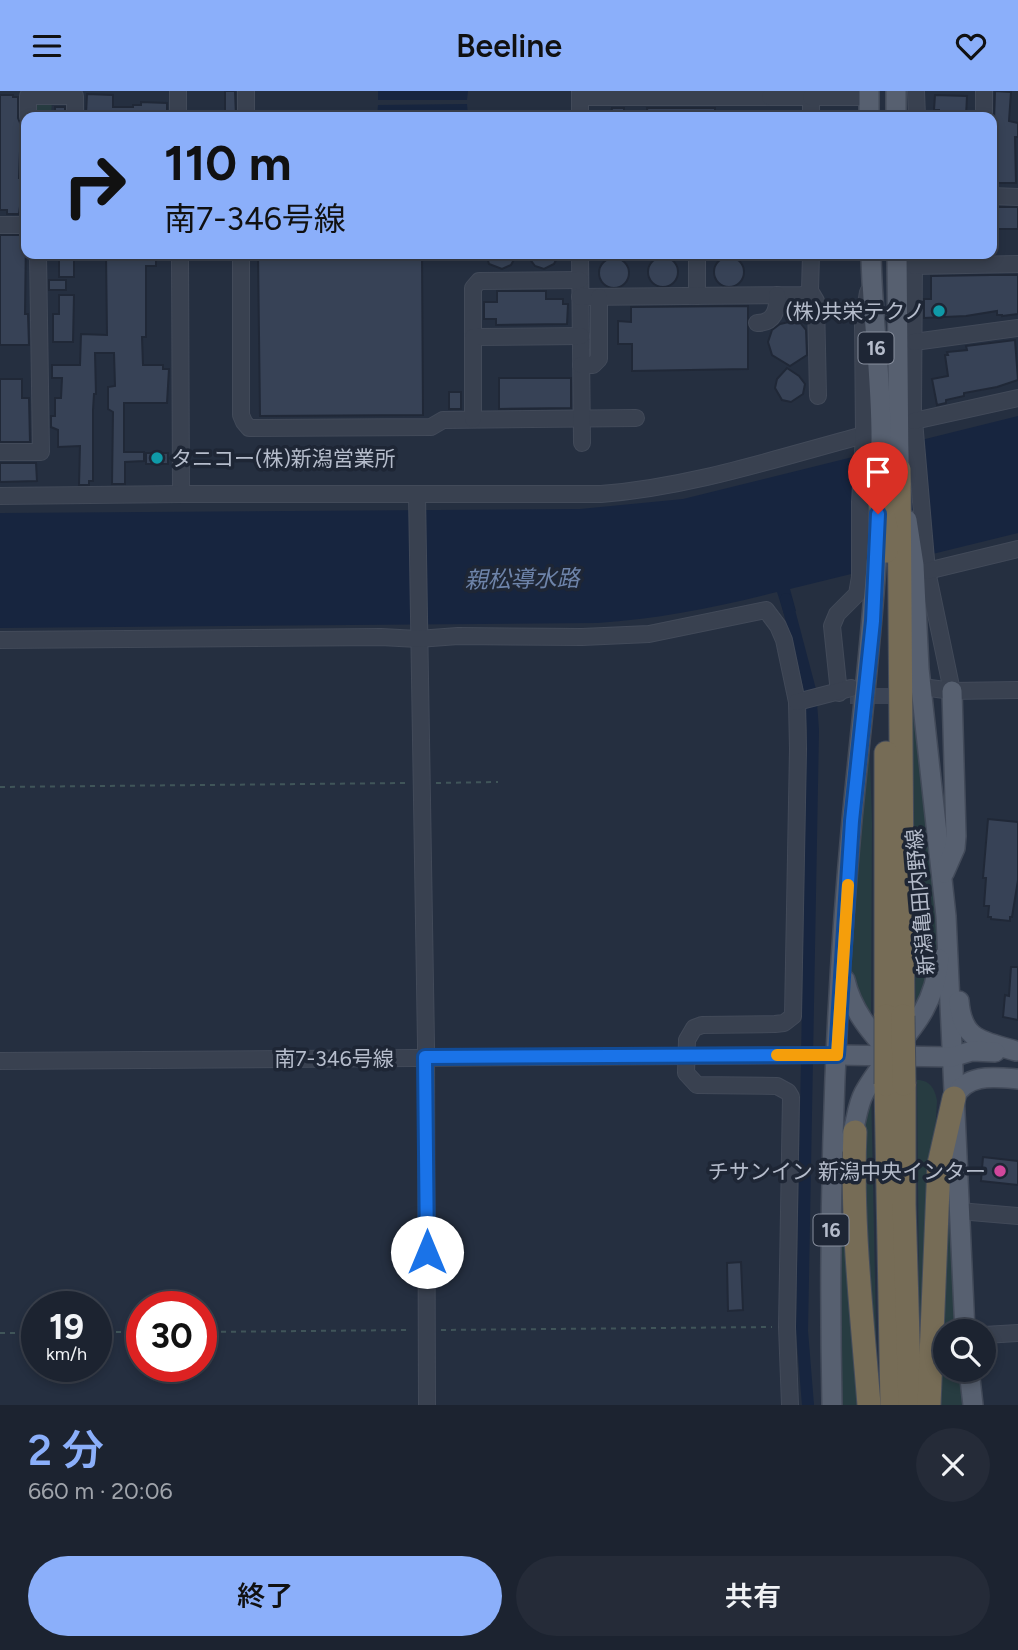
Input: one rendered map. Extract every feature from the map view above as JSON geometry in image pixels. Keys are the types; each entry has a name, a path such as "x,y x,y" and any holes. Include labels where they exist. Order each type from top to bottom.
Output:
{"highway":[{"path":"892,1405 899,470"},
{"path":"879,499 899,570"},
{"path":"895,1084 904,1204 910,1405"},
{"path":"929,1405 939,1164 954,1098"},
{"path":"855,1132 853,1170 857,1264 869,1405"}],"main road":[{"path":"896,91 897,112"},
{"path":"869,94 869,112"},
{"name":"16","path":"879,499 890,436 898,259"},
{"name":"16","path":"871,263 890,436 899,470"},
{"name":"16","path":"832,1405 831,1276 837,1055 852,821 899,570"},
{"name":"新潟亀田内野線","path":"899,570 919,669 943,885 964,1319"},
{"path":"831,1276 842,1161 855,1132 860,1100 916,1024 933,993 939,961 943,885 956,836 952,691"},
{"path":"943,885 962,1021 971,1035 978,1040 1017,1057"},
{"path":"842,965 846,985 857,1012 891,1056"},
{"path":"837,1055 952,1057 971,1065 1017,1057"},
{"path":"954,1098 964,1083 973,1080 1018,1079"},
{"path":"970,1382 973,1405"}],"street":[{"path":"178,91 178,112"},
{"path":"246,91 246,112"},
{"path":"916,91 916,112"},
{"path":"984,91 984,112"},
{"path":"580,112 580,94 770,94 811,97 869,94"},
{"path":"28,112 28,96 75,96 75,112"},
{"path":"811,97 811,112"},
{"path":"997,195 1018,197"},
{"path":"0,225 21,225"},
{"path":"0,452 41,452 38,259"},
{"path":"180,259 181,494"},
{"path":"241,259 241,415 249,428 430,427 443,420 636,418"},
{"path":"580,259 582,443"},
{"path":"697,259 697,296"},
{"path":"811,259 810,291 816,301 818,396"},
{"path":"952,691 899,570 860,502 890,436 914,342 914,260 1018,264"},
{"path":"473,419 473,288 479,281 580,280"},
{"path":"580,297 803,295 810,291"},
{"path":"757,323 769,321 773,316 777,295"},
{"path":"581,365 593,365 599,359 599,297"},
{"path":"914,342 1018,328"},
{"path":"473,337 581,337"},
{"path":"0,496 181,494 417,499 645,491 890,436 1018,398"},
{"path":"890,436 899,570"},
{"path":"417,499 423,783 428,1405"},
{"path":"799,701 847,692 832,626 837,614 857,594 899,570 1018,549"},
{"path":"0,640 418,635 582,637 649,634 766,610 784,640 799,701 793,1016 783,1023 775,1024 702,1025 694,1028 687,1039 685,1055 686,1073 697,1085 770,1085 783,1088 791,1097 787,1327 790,1405"},
{"path":"931,692 1018,690"},
{"name":"南7-346号線","path":"0,1061 837,1055"},
{"path":"959,1211 1018,1216"},
{"path":"996,1334 1018,1333"}],"path":[{"path":"0,787 498,782"},
{"path":"217,1332 787,1327"},
{"path":"0,1333 21,1333"}],"green space":[{"path":"35,100 52,100 51,112 35,112"},
{"path":"916,711 938,948 930,988 916,1016 911,720"},
{"path":"869,729 872,822 871,1022 850,977 857,840"},
{"path":"917,1080 931,1086 937,1101 920,1397"},
{"path":"871,1085 877,1377 859,1128"},
{"path":"950,1182 957,1319 941,1319"},
{"path":"843,1212 861,1405 839,1405 838,1267"},
{"path":"937,1382 962,1382 965,1405 936,1405"}],"water":[{"path":"378,91 468,91 467,100 378,100"},
{"path":"467,104 468,112 377,112 378,105"},
{"name":"親松導水路","path":"1018,416 1018,533 790,589 796,611 784,614 777,592 688,612 597,623 0,628 0,513 580,509 683,499"}],"building":[{"path":"225,91 235,91 236,112 225,112"},
{"path":"995,91 1011,92 1009,121 1018,123 1018,137 1015,137 1016,183 997,183 997,112 994,112"},
{"path":"87,94 113,95 113,107 133,107 141,105 141,102 167,103 167,112 86,112"},
{"path":"0,95 13,95 18,97 18,118 21,125 21,199 19,214 7,214 7,210 0,210"},
{"path":"935,95 967,96 966,112 934,110"},
{"path":"55,107 65,107 65,112 55,112"},
{"path":"612,108 624,108 624,112 612,112"},
{"path":"647,108 715,108 715,112 647,112"},
{"path":"997,207 1018,207 1018,229 997,229"},
{"path":"0,235 21,235 21,259 26,259 25,314 28,314 29,345 0,345"},
{"path":"59,259 74,259 74,277 59,277"},
{"path":"106,259 156,259 156,266 146,266 146,337 142,337 143,365 163,365 163,369 169,369 167,403 124,403 124,452 144,452 144,461 125,462 125,484 112,484 113,412 108,409 108,387 115,386 114,353 95,353 93,481 89,481 89,485 79,485 80,446 58,447 58,430 51,427 51,416 55,416 55,398 61,398 62,378 52,378 52,365 80,365 81,334 107,335"},
{"path":"258,259 422,259 423,415 260,416"},
{"path":"488,259 514,259 511,265 502,269 489,264"},
{"path":"530,259 556,259 554,264 544,269 535,266"},
{"path":"608,259 620,259 628,267 628,279 620,287 608,287 600,279 600,267"},
{"path":"656,259 670,259 677,266 677,278 669,286 657,286 649,278 649,266"},
{"path":"722,259 736,259 743,266 743,278 735,286 723,286 715,278 715,266"},
{"path":"1018,275 1018,314 1002,316 997,315 997,311 924,318 924,299 931,299 931,276"},
{"path":"49,280 66,280 66,290 49,290"},
{"path":"497,291 546,291 546,299 563,299 563,304 568,304 567,324 496,325 496,319 484,319 484,302 497,302"},
{"path":"59,295 74,295 73,342 53,342 53,314 59,314"},
{"path":"806,305 806,315 794,315 793,306"},
{"path":"748,306 748,369 632,371 632,344 618,344 618,321 631,322 631,307"},
{"path":"798,320 806,330 807,355 790,366 772,355 768,342 772,330 780,324"},
{"path":"1015,340 1018,380 964,393 964,396 937,405 932,379 948,376 945,355 948,355 947,352 967,350 966,346"},
{"path":"787,368 805,384 803,394 791,402 782,400 775,388 777,379"},
{"path":"499,378 571,378 571,408 499,409"},
{"path":"0,379 22,379 22,398 29,398 30,442 0,442"},
{"path":"449,392 461,392 461,409 449,409"},
{"name":"タニコー(株)新潟営業所","path":"146,453 168,453 168,464 146,464"},
{"path":"0,463 36,463 37,481 0,482"},
{"path":"988,819 1018,822 1018,880 1010,921 991,919 988,917 989,906 984,906 986,878 983,878"},
{"path":"1011,967 1018,967 1018,1020 1003,1017 1005,995 1009,996"},
{"name":"チサンイン 新潟中央インター","path":"983,1157 1018,1161 1018,1185 981,1181"},
{"path":"741,1262 743,1310 728,1311 727,1263"}],"waterway":[{"path":"786,599 810,690 813,730 802,1331 808,1405"}],"tunnel":[{"path":"850,696 908,696"}],"slow traffic":[{"path":"777,1055 837,1055 848,885"}],"place":[{"name":"(株)共栄テクノ","path":"939,311"},
{"name":"タニコー(株)新潟営業所","path":"157,458"},
{"name":"チサンイン 新潟中央インター","path":"1000,1171"}],"route":[{"path":"427,1252 425,1057 837,1055 852,821 873,621 878,514"}]}
